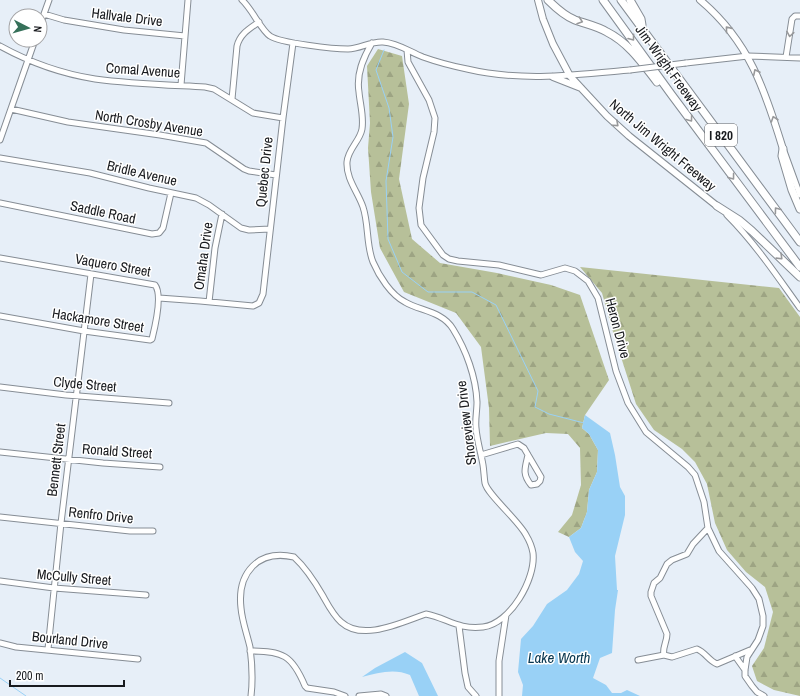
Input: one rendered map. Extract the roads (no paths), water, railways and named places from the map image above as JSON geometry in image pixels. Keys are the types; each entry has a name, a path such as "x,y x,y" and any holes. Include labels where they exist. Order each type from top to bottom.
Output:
{"highway":[{"path":"548,0 570,17 604,30 621,40 665,91 671,94"},
{"name":"Jim Wright Freeway","path":"603,0 800,267"},
{"name":"Jim Wright Freeway","path":"621,0 800,242"},
{"path":"630,0 641,19 643,29"},
{"path":"784,149 782,156 792,190 800,209"},
{"path":"717,206 739,220 752,231 800,278"}],"main road":[{"name":"North Jim Wright Freeway","path":"538,0 543,19 553,44 570,76 607,116 629,136 717,206"},
{"path":"700,0 712,10 730,31 748,56 761,83 784,149"},
{"path":"553,77 584,90"}],"street":[{"path":"180,85 188,0"},
{"path":"242,0 264,31 270,36 294,43 348,49 372,43 385,42 399,46 423,57 468,70 503,75 553,77 570,76 748,56 800,58"},
{"name":"Hallvale Drive","path":"48,15 64,20 124,30 185,36"},
{"path":"786,57 792,19 795,16 800,16"},
{"path":"232,99 239,39 242,34 259,22"},
{"name":"Quebec Drive","path":"258,304 263,294 283,118 294,43"},
{"name":"Shoreview Drive","path":"251,696 252,682 250,651 240,608 242,587 248,570 254,564 264,559 273,557 294,557 317,586 335,616 341,623 351,628 374,630 382,629 426,614 459,626 470,628 484,627 496,622 506,615 518,602 527,584 532,564 533,552 527,537 521,527 485,485 476,427 476,392 470,367 462,346 450,325 434,313 399,299 390,290 373,262 364,209 348,174 348,158 350,151 359,138 362,129 362,112 358,81 359,75 365,55 372,43"},
{"name":"Comal Avenue","path":"0,46 28,60 57,70 94,79 205,87 214,89 253,113 283,118"},
{"path":"0,140 32,48"},
{"name":"Heron Drive","path":"407,50 408,62 429,100 435,118 434,132 423,178 419,208 421,225 443,255 458,261 499,265 541,274 565,268 575,271 588,281 598,298 616,371 628,403 646,432 688,467 695,475 704,502 708,528 719,550 760,599 763,626 758,640 750,650 745,663 745,670"},
{"name":"North Crosby Avenue","path":"11,108 68,122 206,143 244,169 276,175"},
{"path":"784,149 800,195"},
{"name":"Bridle Avenue","path":"0,158 90,173 196,198 241,228 249,230 270,229"},
{"name":"Saddle Road","path":"0,203 152,234 159,233 163,228 171,193"},
{"name":"North Jim Wright Freeway","path":"717,206 744,232 800,308"},
{"name":"Omaha Drive","path":"209,302 215,248 222,214"},
{"name":"Vaquero Street","path":"0,258 155,285 159,292 159,298 253,306 258,304"},
{"name":"Bennett Street","path":"48,649 61,523 92,274"},
{"name":"Hackamore Street","path":"0,316 84,331 152,340 159,298"},
{"name":"Clyde Street","path":"0,387 76,396 168,403"},
{"path":"481,455 518,444 524,448 541,477 537,484 531,485 525,479 524,474 528,455"},
{"name":"Ronald Street","path":"0,452 69,460 160,467"},
{"name":"Renfro Drive","path":"0,517 130,531 153,531"},
{"path":"664,656 663,651 667,634 651,596 651,590 654,583 660,578 667,564 672,560 687,554 693,544 708,528"},
{"name":"McCully Street","path":"0,581 54,588 146,595"},
{"path":"499,696 500,661 506,615"},
{"path":"459,626 464,673 468,687 476,696"},
{"name":"Bourland Drive","path":"0,643 5,646 138,659"},
{"path":"638,660 664,656 672,657 697,649 704,653 713,663 717,664 750,650"},
{"path":"250,651 270,651 281,655 295,666 307,688 334,692 345,696"},
{"path":"735,656 745,670 745,676 752,686 757,692 764,696"},
{"path":"359,696 381,694 386,696"}],"water":[{"name":"Lake Worth","path":"585,415 610,433 620,487 625,496 625,515 615,556 618,590 612,653 600,658 593,678 606,685 612,693 621,693 627,690 640,696 522,696 523,685 518,672 521,639 533,626 547,604 567,590 579,574 583,561 575,552 569,537 581,528 587,512 589,490 597,472 598,450 589,434 582,428"},
{"path":"405,652 422,663 438,696 419,696 410,675 404,673 386,672 362,677 375,668"}],"waterway":[{"path":"384,50 376,70 389,108 393,137 386,181 388,239 402,272 428,292 472,292 496,305 538,391 535,407 549,414 584,423"},
{"path":"0,678 26,696"}]}
